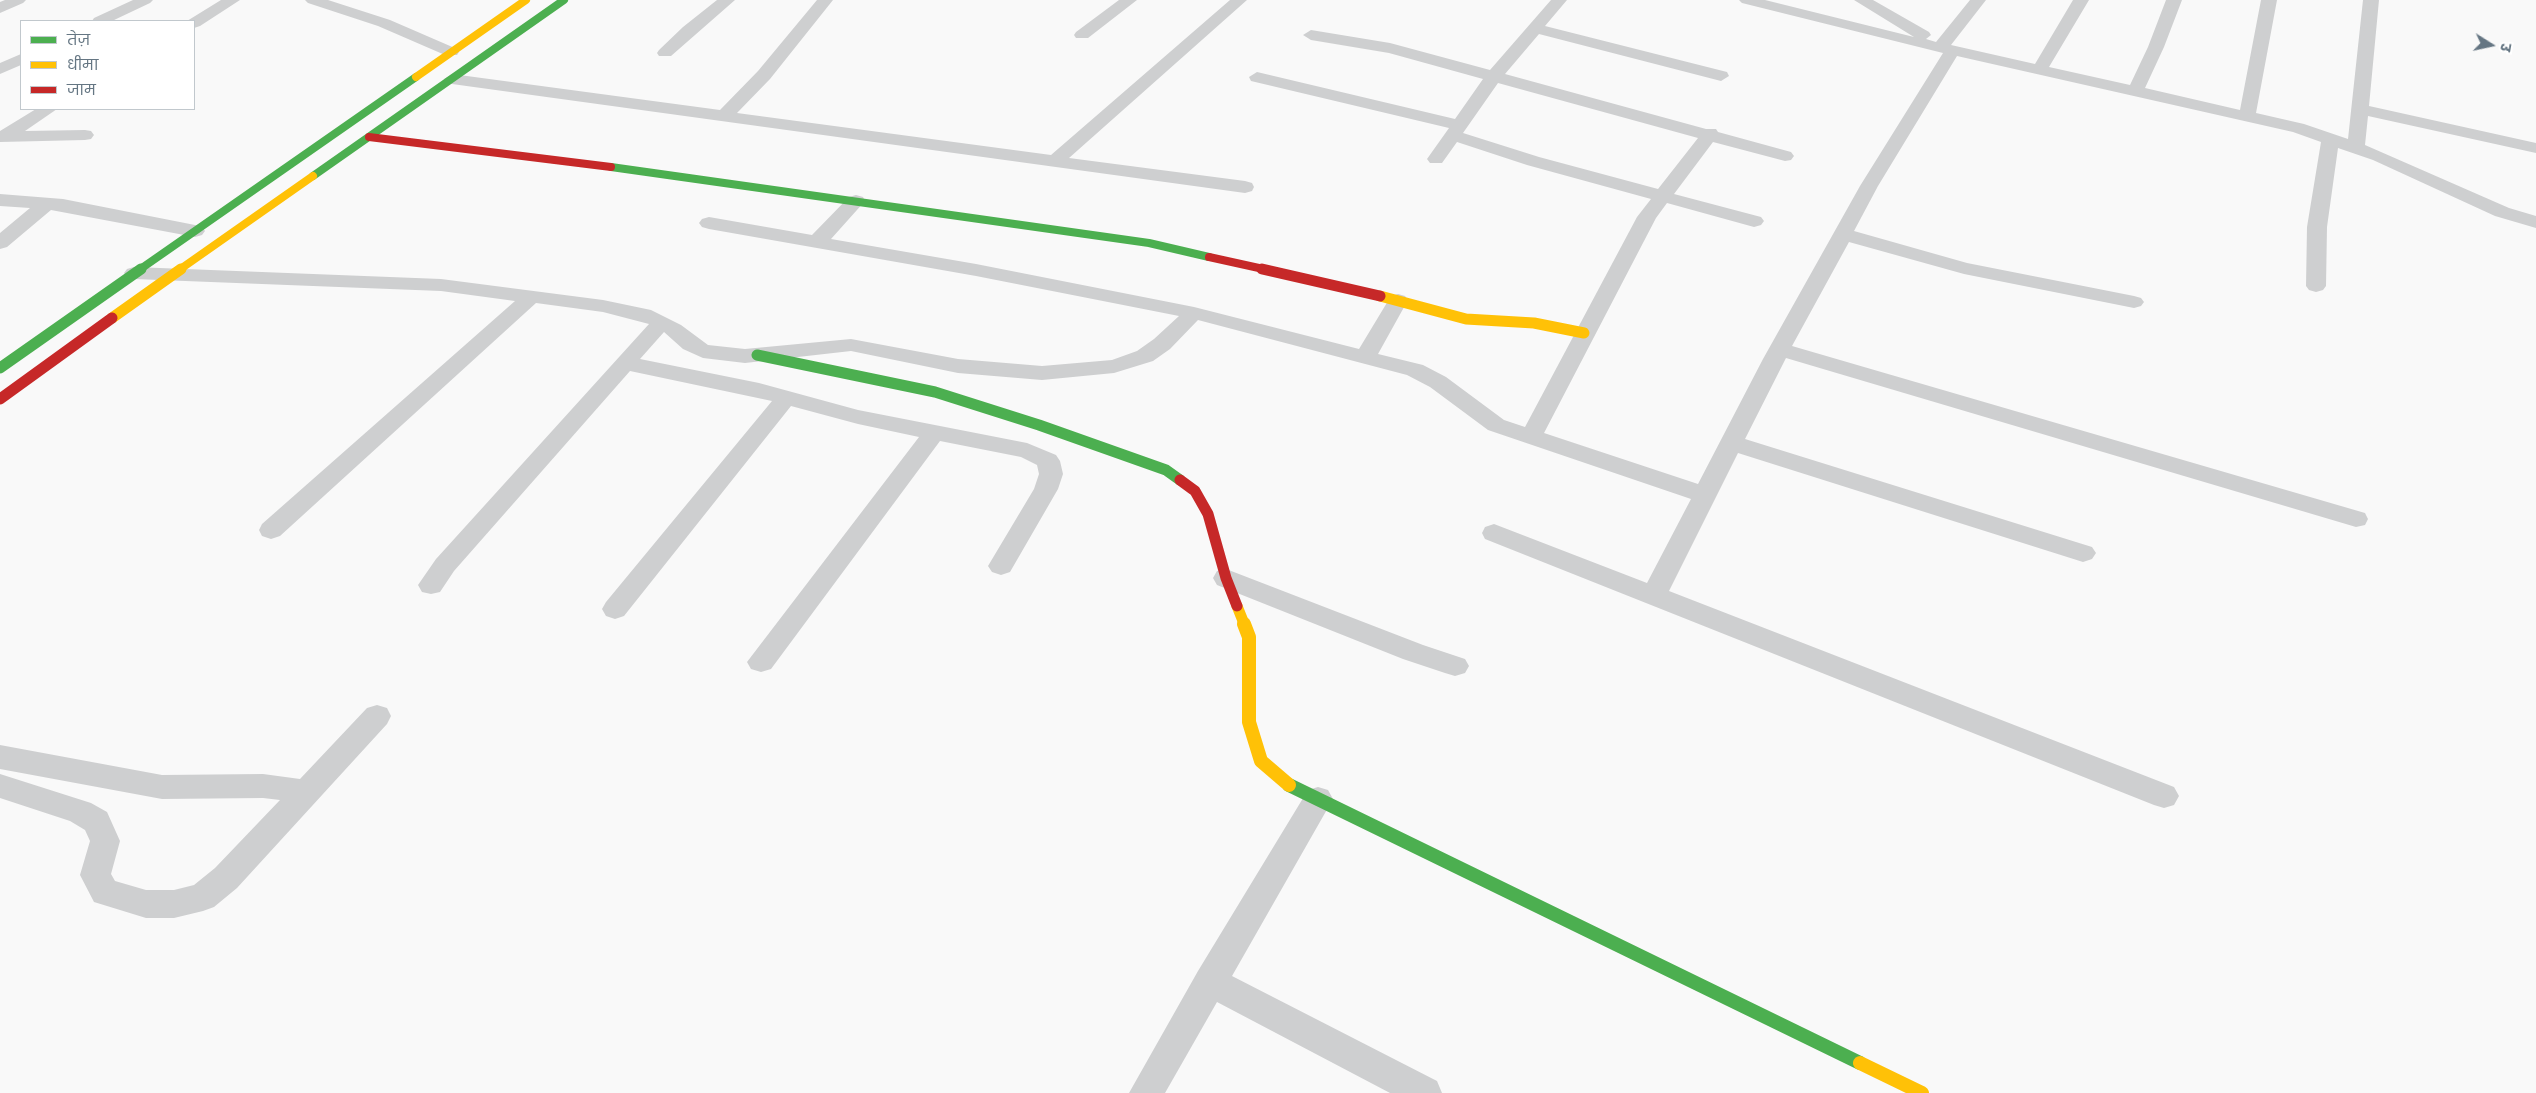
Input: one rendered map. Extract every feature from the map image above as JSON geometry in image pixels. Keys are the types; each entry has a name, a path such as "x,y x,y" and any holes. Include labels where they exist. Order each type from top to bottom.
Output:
{"street":[{"path":"0,8 18,0"},
{"path":"102,20 144,0"},
{"path":"195,22 232,0"},
{"path":"313,0 384,24 451,52"},
{"path":"0,368 526,0"},
{"path":"0,399 174,274 564,0"},
{"path":"665,53 689,30 728,0"},
{"path":"724,116 764,75 824,0"},
{"path":"1082,36 1129,0"},
{"path":"1056,160 1239,0"},
{"path":"1436,159 1495,75 1559,0"},
{"path":"1747,0 2040,70 2298,128 2379,156 2502,212 2536,222"},
{"path":"1654,596 1780,349 1947,48 1978,0"},
{"path":"2040,70 2082,0"},
{"path":"2135,91 2156,47 2174,0"},
{"path":"2247,116 2269,0"},
{"path":"2356,148 2371,0"},
{"path":"1851,26 1867,2 1947,48"},
{"path":"1536,28 1720,76"},
{"path":"1311,35 1390,48 1710,133 1786,156"},
{"path":"0,69 20,59"},
{"path":"1257,78 1456,130 1533,161 1754,221"},
{"path":"452,79 1245,187"},
{"path":"2361,109 2536,148"},
{"path":"1,137 46,110"},
{"path":"1530,438 1647,217 1710,133"},
{"path":"1,137 85,135"},
{"path":"369,137 637,170 1148,243 1398,300 1466,319 1534,323 1584,333"},
{"path":"2316,286 2318,227 2330,139"},
{"path":"0,200 46,204 195,231"},
{"path":"817,242 856,201"},
{"path":"0,243 46,204"},
{"path":"709,223 976,270 1194,313 1239,323 1415,370 1438,382 1496,425 1530,438 1705,495"},
{"path":"1843,234 1964,268 2134,302"},
{"path":"134,273 441,285 603,306 651,316 674,329 690,344 703,352 727,355 757,355 851,345 906,354 958,366 1042,373 1114,366 1145,356 1162,344 1194,313"},
{"path":"270,530 531,297"},
{"path":"1365,357 1398,300"},
{"path":"430,585 662,322"},
{"path":"1780,349 2356,519"},
{"path":"757,355 935,392 1039,424 1166,470 1195,491 1208,514 1226,578 1249,637 1249,722 1261,761 1287,784 1922,1093"},
{"path":"625,363 759,390 858,418 1027,451 1048,461 1051,474 1046,489 1001,566"},
{"path":"615,609 786,398"},
{"path":"761,662 934,432"},
{"path":"1731,443 2083,553"},
{"path":"1494,532 2164,796"},
{"path":"1226,578 1413,652 1455,666"},
{"path":"0,786 80,812 96,821 105,841 95,875 105,892 146,904 174,904 203,896 226,878 377,716"},
{"path":"0,757 162,787 263,786 307,792"},
{"path":"1146,1093 1318,799"},
{"path":"1210,982 1425,1093"}],"traffic: fast":[{"path":"313,176 564,0"},
{"path":"0,368 416,77"},
{"path":"611,167 1149,243 1209,257"},
{"path":"757,355 935,392 1039,425 1166,470 1180,480"},
{"path":"1289,785 1860,1063"}],"traffic: slow":[{"path":"416,77 526,0"},
{"path":"112,318 313,176"},
{"path":"1380,296 1466,319 1534,323 1584,333"},
{"path":"1237,606 1249,637 1249,722 1261,761 1289,785"},
{"path":"1860,1063 1922,1093"}],"traffic: jam":[{"path":"369,137 611,167"},
{"path":"1209,257 1380,296"},
{"path":"0,399 112,318"},
{"path":"1180,480 1195,491 1208,514 1226,578 1237,606"}]}
